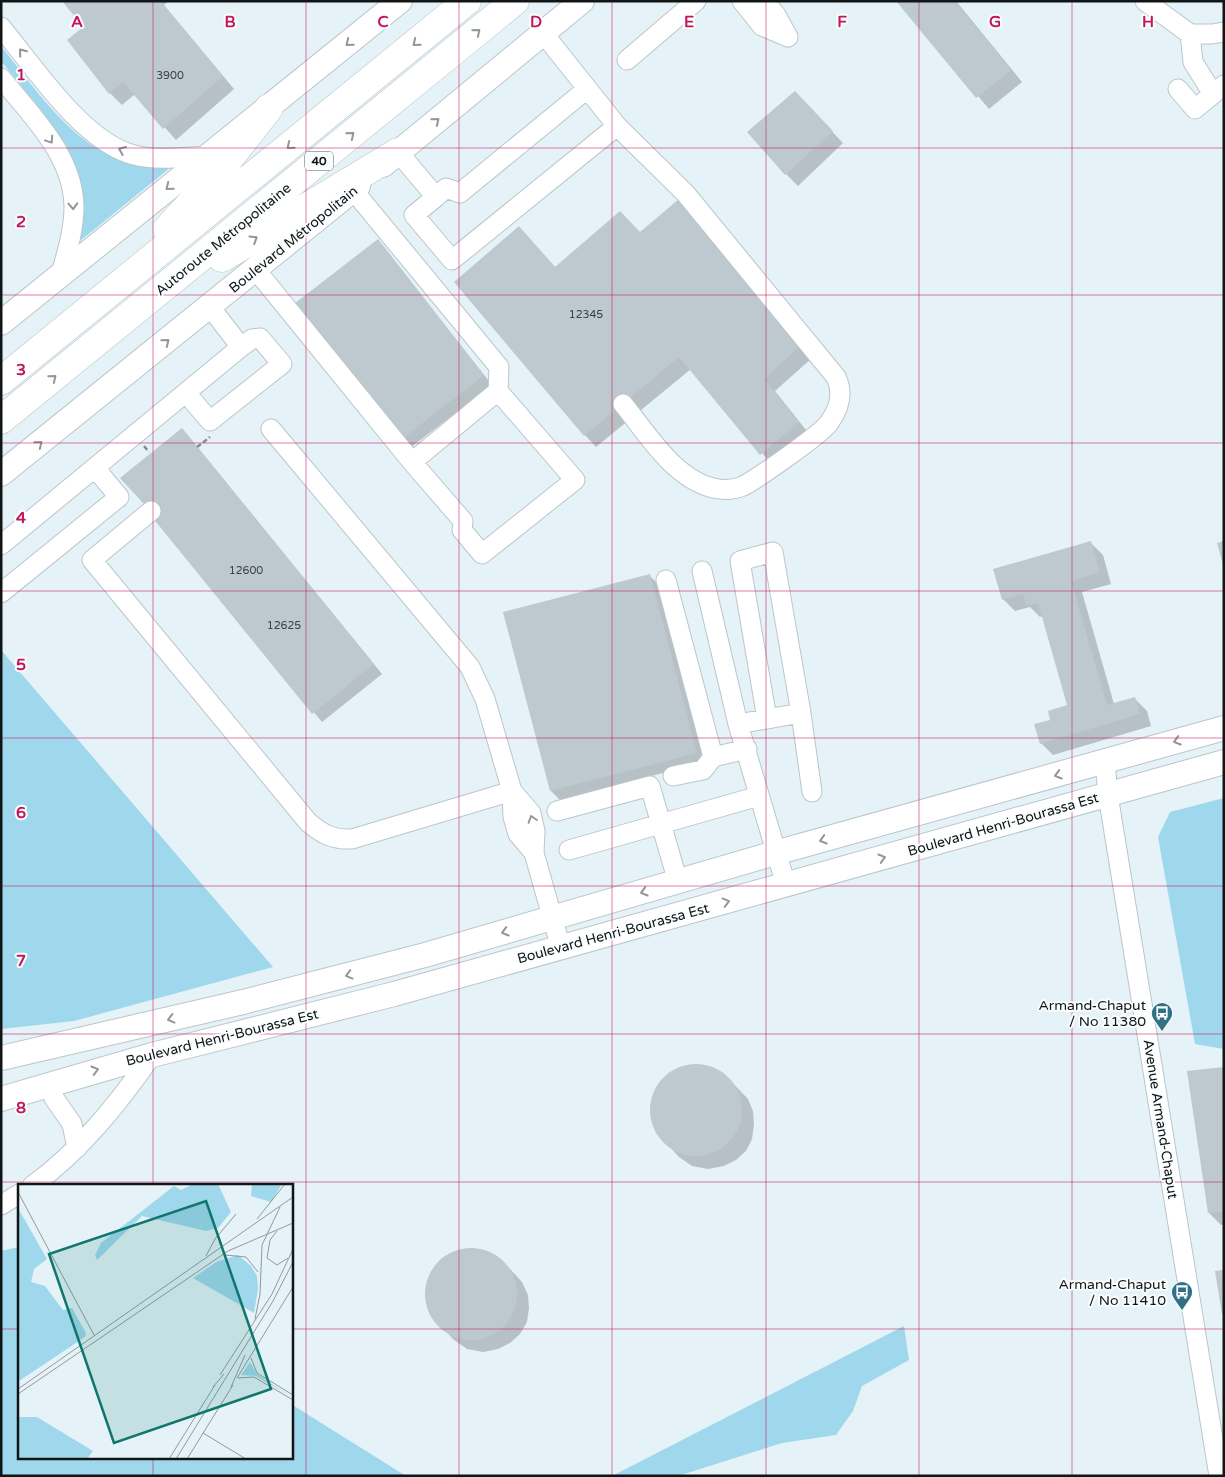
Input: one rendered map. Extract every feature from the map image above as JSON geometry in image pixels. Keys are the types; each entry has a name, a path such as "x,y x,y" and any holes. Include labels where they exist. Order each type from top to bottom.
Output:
{"highway":[{"name":"40","path":"1,381 468,1"},
{"name":"Autoroute Métropolitaine","path":"1,420 515,1"},
{"path":"100,301 215,176 270,108"},
{"path":"123,320 398,152"}],"main road":[{"path":"1,323 207,156 270,108 400,1"},
{"name":"Boulevard Métropolitain","path":"1,474 256,270 582,1"},
{"name":"Boulevard Henri-Bourassa Est","path":"7,1054 71,1043 342,977 552,919 775,853 1224,728"},
{"name":"Boulevard Henri-Bourassa Est","path":"1,1099 152,1055 394,994 561,948 1224,762"},
{"path":"49,1084 71,1043"}],"street":[{"path":"627,60 696,1"},
{"path":"742,1 762,26 788,37 776,15 764,1"},
{"path":"1146,1 1190,34 1224,32"},
{"path":"1,27 72,113 108,143 125,152 144,157 207,156"},
{"path":"543,33 617,126 686,194 836,377 841,390 833,416 822,430 750,481 734,489 716,489 705,486 684,473 664,454 622,404"},
{"path":"1178,89 1195,109 1218,89 1193,62 1190,34"},
{"path":"1,78 48,136 61,159 70,182 74,218 61,274"},
{"path":"587,89 460,193 446,188 414,215 452,260 617,126"},
{"path":"398,152 436,197"},
{"path":"256,270 412,462 463,521 462,530 482,554 575,480 498,391 499,368 353,190"},
{"path":"210,307 241,348"},
{"path":"1,545 186,393 252,339 260,338 282,364 210,421 186,393"},
{"path":"412,462 498,391"},
{"path":"271,429 470,667 485,699 512,791 531,813 535,831 534,853 561,948"},
{"path":"1,593 119,497 95,468"},
{"path":"151,512 92,560 308,822 318,831 334,838 352,839 512,791"},
{"path":"767,719 740,561 773,552 801,713 812,792"},
{"path":"702,571 738,724 747,749 775,853 786,886"},
{"path":"666,580 713,757"},
{"path":"738,724 801,713"},
{"path":"673,776 703,770 713,757 747,749"},
{"name":"Avenue Armand-Chaput","path":"1104,762 1219,1476"},
{"path":"557,810 650,786 678,882"},
{"path":"569,850 759,796"},
{"path":"34,1184 77,1148 134,1081 152,1055"},
{"path":"49,1084 54,1098 72,1124 77,1148"},
{"path":"1,1204 18,1195"}],"path":[{"path":"197,447 211,436"}],"shaded area":[{"path":"1,46 50,107 79,136 94,147 110,155 132,161 171,167 80,241 83,211 82,196 67,147 41,110 1,61"},
{"path":"1,650 273,967 74,1021 1,1029"},
{"path":"1224,798 1224,1049 1195,1044 1158,837 1170,812"},
{"path":"18,1247 18,1460 292,1460 292,1405 406,1476 1,1476 1,1251"},
{"path":"904,1326 909,1360 862,1386 853,1411 836,1435 782,1443 678,1476 612,1476"}],"building":[{"path":"62,1 160,1 223,76 163,129 123,82 109,94 67,40 83,27"},
{"path":"896,1 955,1 1011,70 976,98"},
{"path":"795,91 833,131 785,175 747,132"},
{"path":"679,199 800,346 764,379 799,422 760,455 679,357 584,436 454,282 519,226 555,267 620,211 640,232"},
{"path":"378,239 484,375 401,440 294,304"},
{"path":"182,428 374,664 312,714 152,517 154,515 120,478"},
{"path":"1091,541 1100,572 1071,581 1107,705 1135,697 1140,714 1040,744 1034,724 1050,720 1048,711 1067,705 1038,603 1027,606 1023,594 1002,600 993,569"},
{"path":"1224,541 1224,564 1223,564 1217,543"},
{"path":"650,574 697,753 550,791 503,612"},
{"path":"687,1064 705,1064 722,1071 735,1084 742,1101 742,1119 735,1136 722,1149 705,1156 687,1156 670,1149 657,1136 650,1119 650,1101 657,1084 670,1071"},
{"path":"1224,1067 1224,1212 1208,1213 1187,1071"},
{"path":"471,1248 489,1251 504,1261 514,1276 517,1294 514,1312 504,1327 489,1337 471,1340 453,1337 438,1327 428,1312 425,1294 428,1276 438,1261 453,1251"},
{"path":"1224,1270 1224,1314 1222,1314 1215,1271"}],"place":[{"name":"Armand-Chaput / No 11380","path":"1162,1032"},
{"name":"Armand-Chaput / No 11410","path":"1182,1311"}]}
